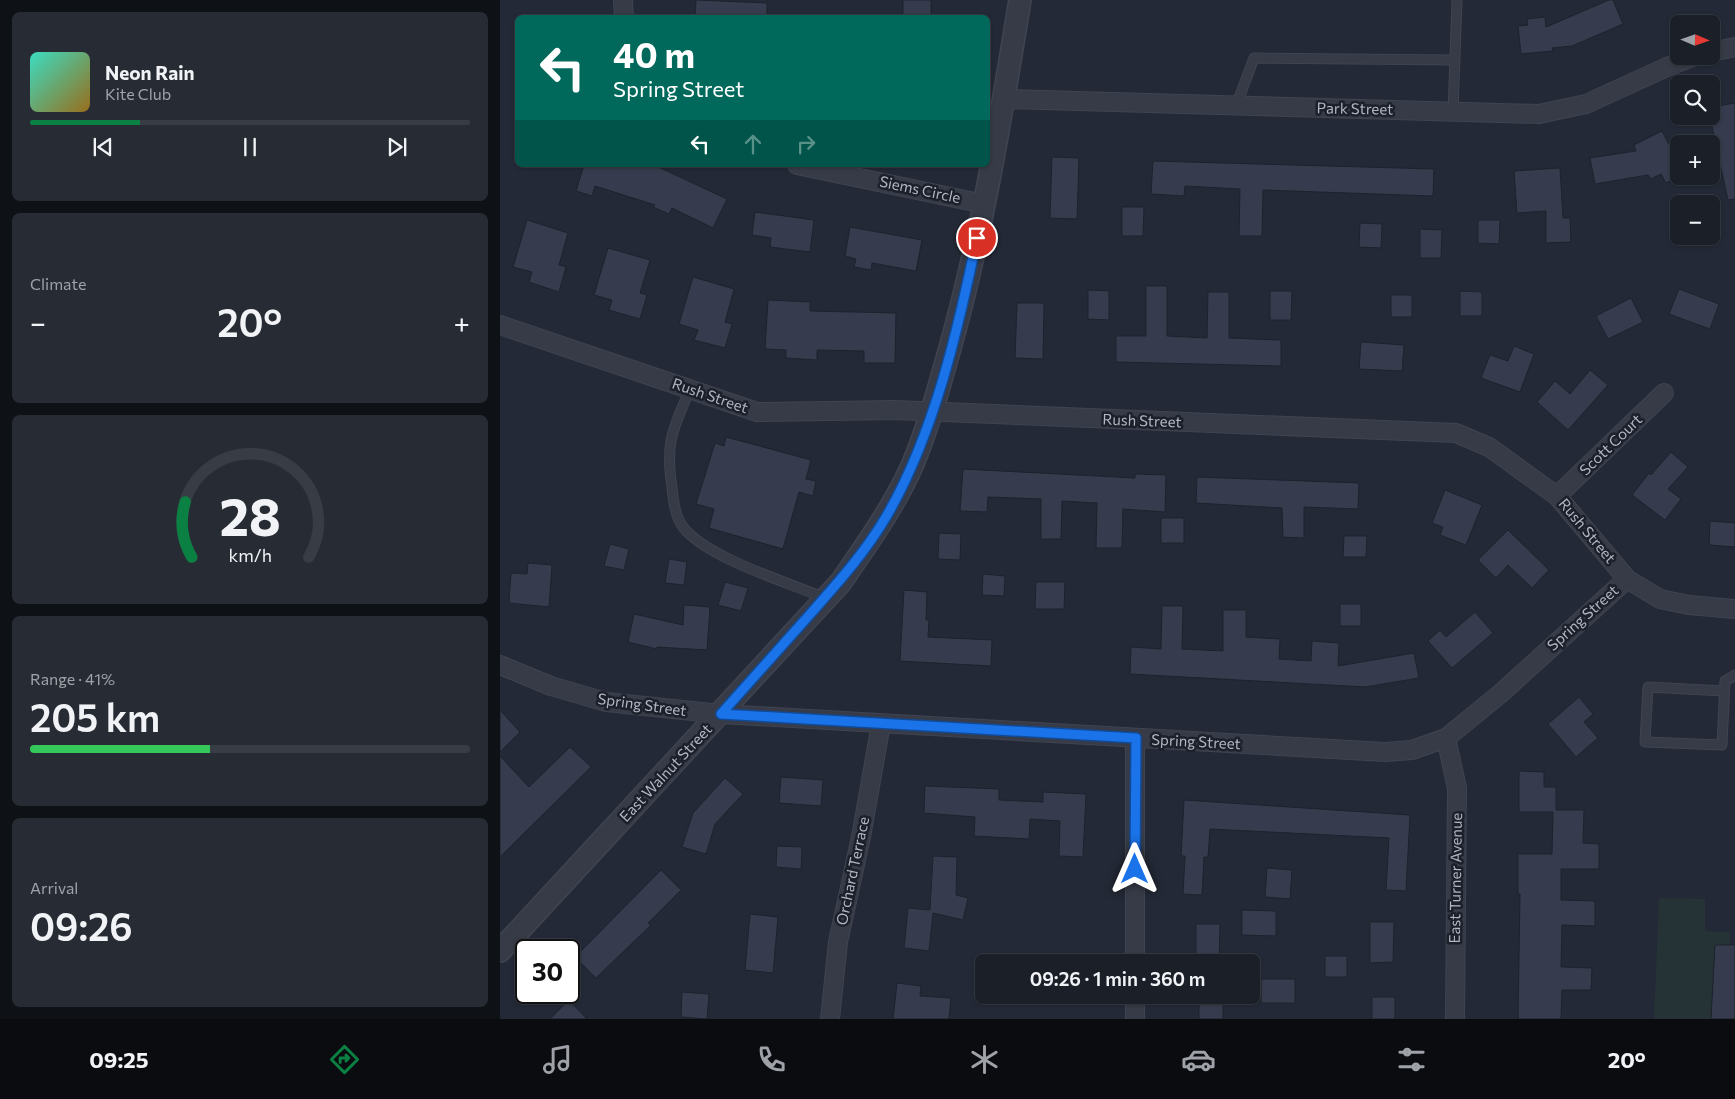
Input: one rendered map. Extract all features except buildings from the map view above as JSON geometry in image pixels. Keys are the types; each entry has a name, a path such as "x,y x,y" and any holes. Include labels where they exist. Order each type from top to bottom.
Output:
{"street":[{"path":"623,0 624,15"},
{"name":"East Walnut Street","path":"500,951 841,582 886,518 912,466 931,413 967,289 1004,99 1020,0"},
{"path":"1720,50 1735,47"},
{"name":"Park Street","path":"1004,99 1539,114 1586,104 1672,65"},
{"name":"Siems Circle","path":"807,167 984,204"},
{"name":"Rush Street","path":"500,325 690,389 740,408 758,412 895,410 1456,434 1489,447 1557,496 1627,579 1660,599 1689,605 1735,609"},
{"name":"Scott Court","path":"1557,496 1664,393"},
{"name":"Spring Street","path":"500,665 551,686 606,702 721,714 1385,752 1412,750 1446,738 1500,694 1627,579"},
{"name":"Orchard Terrace","path":"830,1019 838,942 861,837 881,724"},
{"path":"1135,954 1136,738"},
{"name":"East Turner Avenue","path":"1446,738 1457,788 1455,1019"},
{"path":"1134,1019 1135,1004"}],"lane":[{"path":"1452,112 1457,0"},
{"path":"1236,106 1254,58 1454,60"},
{"path":"690,389 673,428 668,451 674,505 682,526 696,540 716,553 825,598"},
{"path":"1724,691 1648,687 1645,742 1722,745 1725,681 1735,675"}],"shaded area":[{"path":"1659,898 1705,899 1705,931 1730,932 1730,945 1715,945 1711,1019 1654,1019"}],"route":[{"path":"977,238 967,289 931,413 912,466 886,518 841,582 721,714 1136,738 1135,869"}]}
